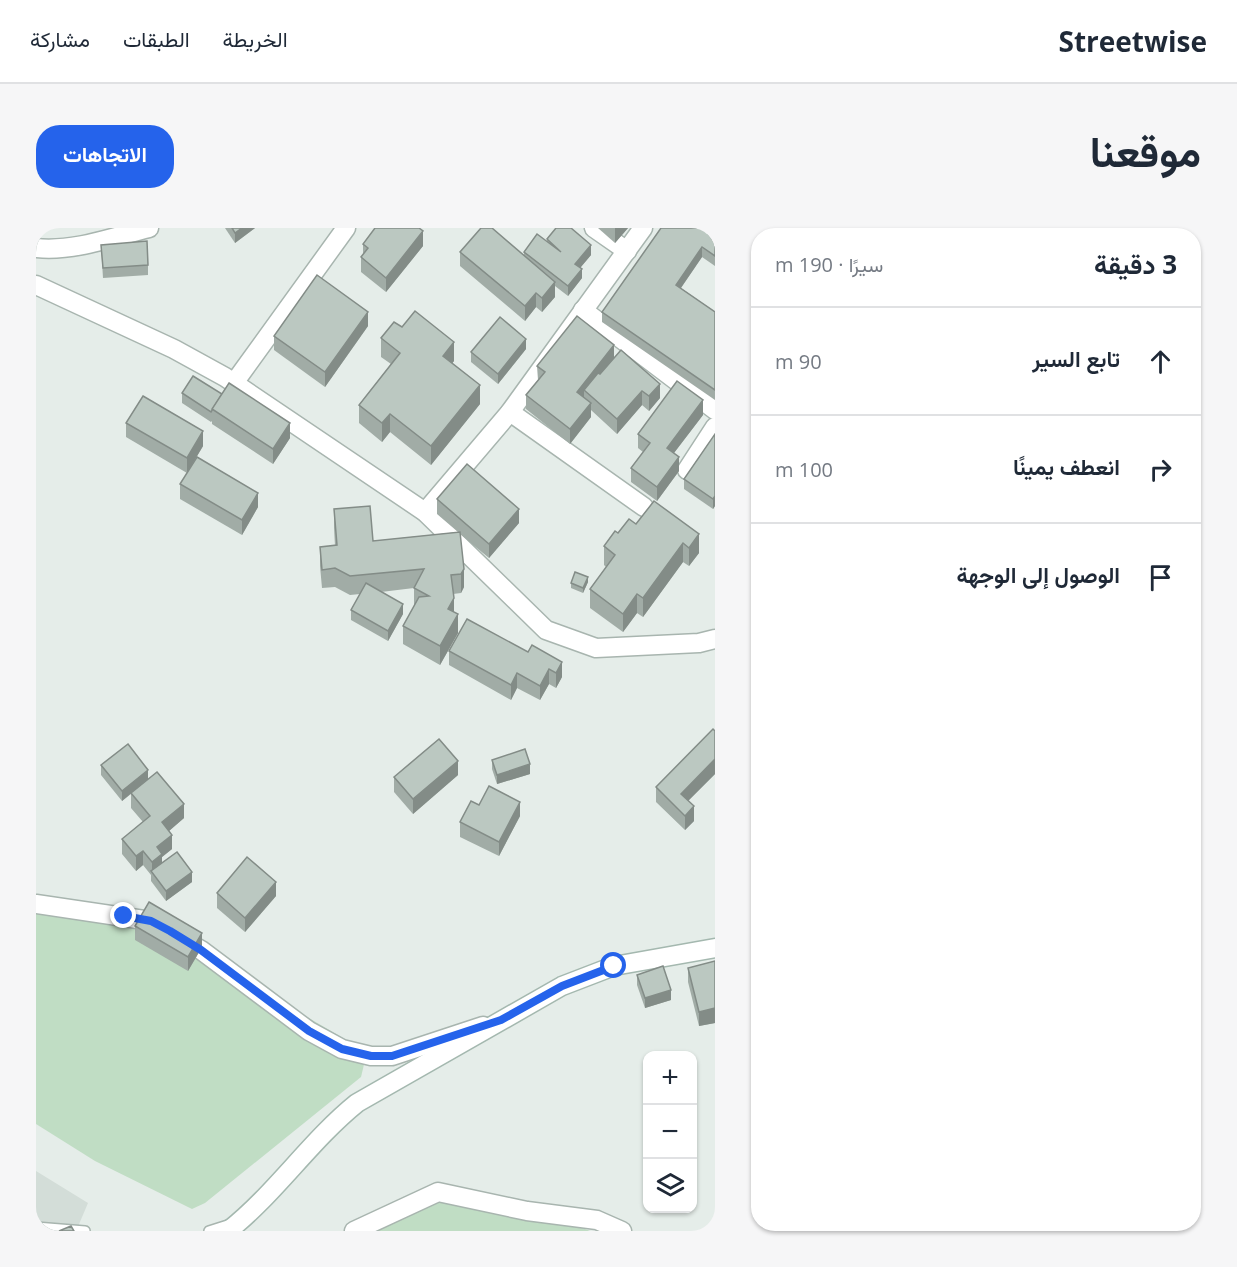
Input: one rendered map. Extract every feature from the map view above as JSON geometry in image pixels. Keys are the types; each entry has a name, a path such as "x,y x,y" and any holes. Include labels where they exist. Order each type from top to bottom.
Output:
{"street":[{"path":"36,248 52,250 86,244 149,228"},
{"path":"234,383 346,228"},
{"path":"594,228 627,251"},
{"path":"425,512 510,412 644,228"},
{"path":"36,285 174,349 234,383 425,512 546,630 596,648 699,643 715,639"},
{"path":"583,310 715,410"},
{"path":"510,412 644,507"},
{"path":"687,470 715,427"},
{"path":"36,904 151,921 201,950 309,1031 342,1049 371,1056 392,1056 501,1020"},
{"path":"233,1226 248,1216 334,1121 357,1103 562,986 614,966 715,948"},
{"path":"354,1231 438,1192 526,1211 597,1220 622,1231"}],"lane":[{"path":"209,1231 233,1226"},
{"path":"36,1227 85,1231"}],"shaded area":[{"path":"36,1171 88,1203 77,1229 36,1231"}],"green space":[{"path":"36,904 153,927 367,1052 361,1077 205,1203 192,1209 95,1161 36,1124"},
{"path":"416,1195 531,1208 590,1231 362,1231"}],"building":[{"path":"232,228 242,228 235,233"},
{"path":"375,228 419,228 423,231 386,278 361,257 368,248 363,244"},
{"path":"481,228 492,228 555,282 542,298 536,293 525,306 460,252"},
{"path":"556,228 571,228 591,245 575,264 582,269 568,286 524,252 537,234 561,252 547,239"},
{"path":"661,228 715,228 715,256 702,247 676,285 715,312 715,390 602,312"},
{"path":"147,241 148,265 103,268 101,245"},
{"path":"317,275 368,312 325,372 274,336"},
{"path":"415,311 454,342 443,356 480,385 431,446 390,414 382,423 359,405 400,353 381,338 394,322 402,327"},
{"path":"577,316 614,345 577,392 591,403 570,429 526,395 545,372 537,366"},
{"path":"500,317 526,339 498,374 471,352"},
{"path":"621,350 660,384 649,396 642,391 617,419 584,390"},
{"path":"193,376 222,394 211,412 182,393"},
{"path":"677,381 703,400 667,448 679,457 657,487 631,468 650,443 638,434"},
{"path":"229,383 290,423 273,449 212,409"},
{"path":"143,396 203,431 187,458 126,423"},
{"path":"715,434 715,496 713,499 684,479"},
{"path":"197,457 258,493 242,520 180,484"},
{"path":"467,464 519,509 489,544 437,499"},
{"path":"654,501 699,534 689,548 683,543 643,598 637,594 623,614 590,589 615,555 604,546 615,531 618,533 629,519 636,524"},
{"path":"370,506 373,541 460,532 464,569 461,574 451,575 454,598 448,609 458,614 440,646 403,626 419,597 429,596 414,588 424,569 350,576 335,568 322,570 320,547 337,545 334,509"},
{"path":"575,572 588,577 583,588 571,583"},
{"path":"366,583 403,604 388,631 351,610"},
{"path":"467,619 528,652 532,645 562,662 556,673 549,669 540,686 517,673 511,685 449,651"},
{"path":"713,729 715,731 715,759 681,794 694,806 685,816 656,787"},
{"path":"439,739 458,761 413,799 394,777"},
{"path":"128,744 148,770 122,791 101,765"},
{"path":"525,749 530,764 497,775 492,760"},
{"path":"157,772 184,804 162,822 172,835 157,847 162,854 152,862 143,851 136,856 122,839 150,816 131,793"},
{"path":"489,786 520,802 499,842 460,822 471,801 479,805"},
{"path":"177,852 192,872 166,891 151,871"},
{"path":"247,857 276,882 245,918 217,893"},
{"path":"149,902 202,933 188,957 135,926"},
{"path":"715,961 715,1008 699,1012 688,968"},
{"path":"663,966 671,990 645,998 637,975"},
{"path":"71,1226 74,1231 59,1231"}],"route":[{"path":"124,916 151,921 170,931 201,950 309,1031 342,1049 371,1056 392,1056 501,1020 562,986 614,966"}]}
